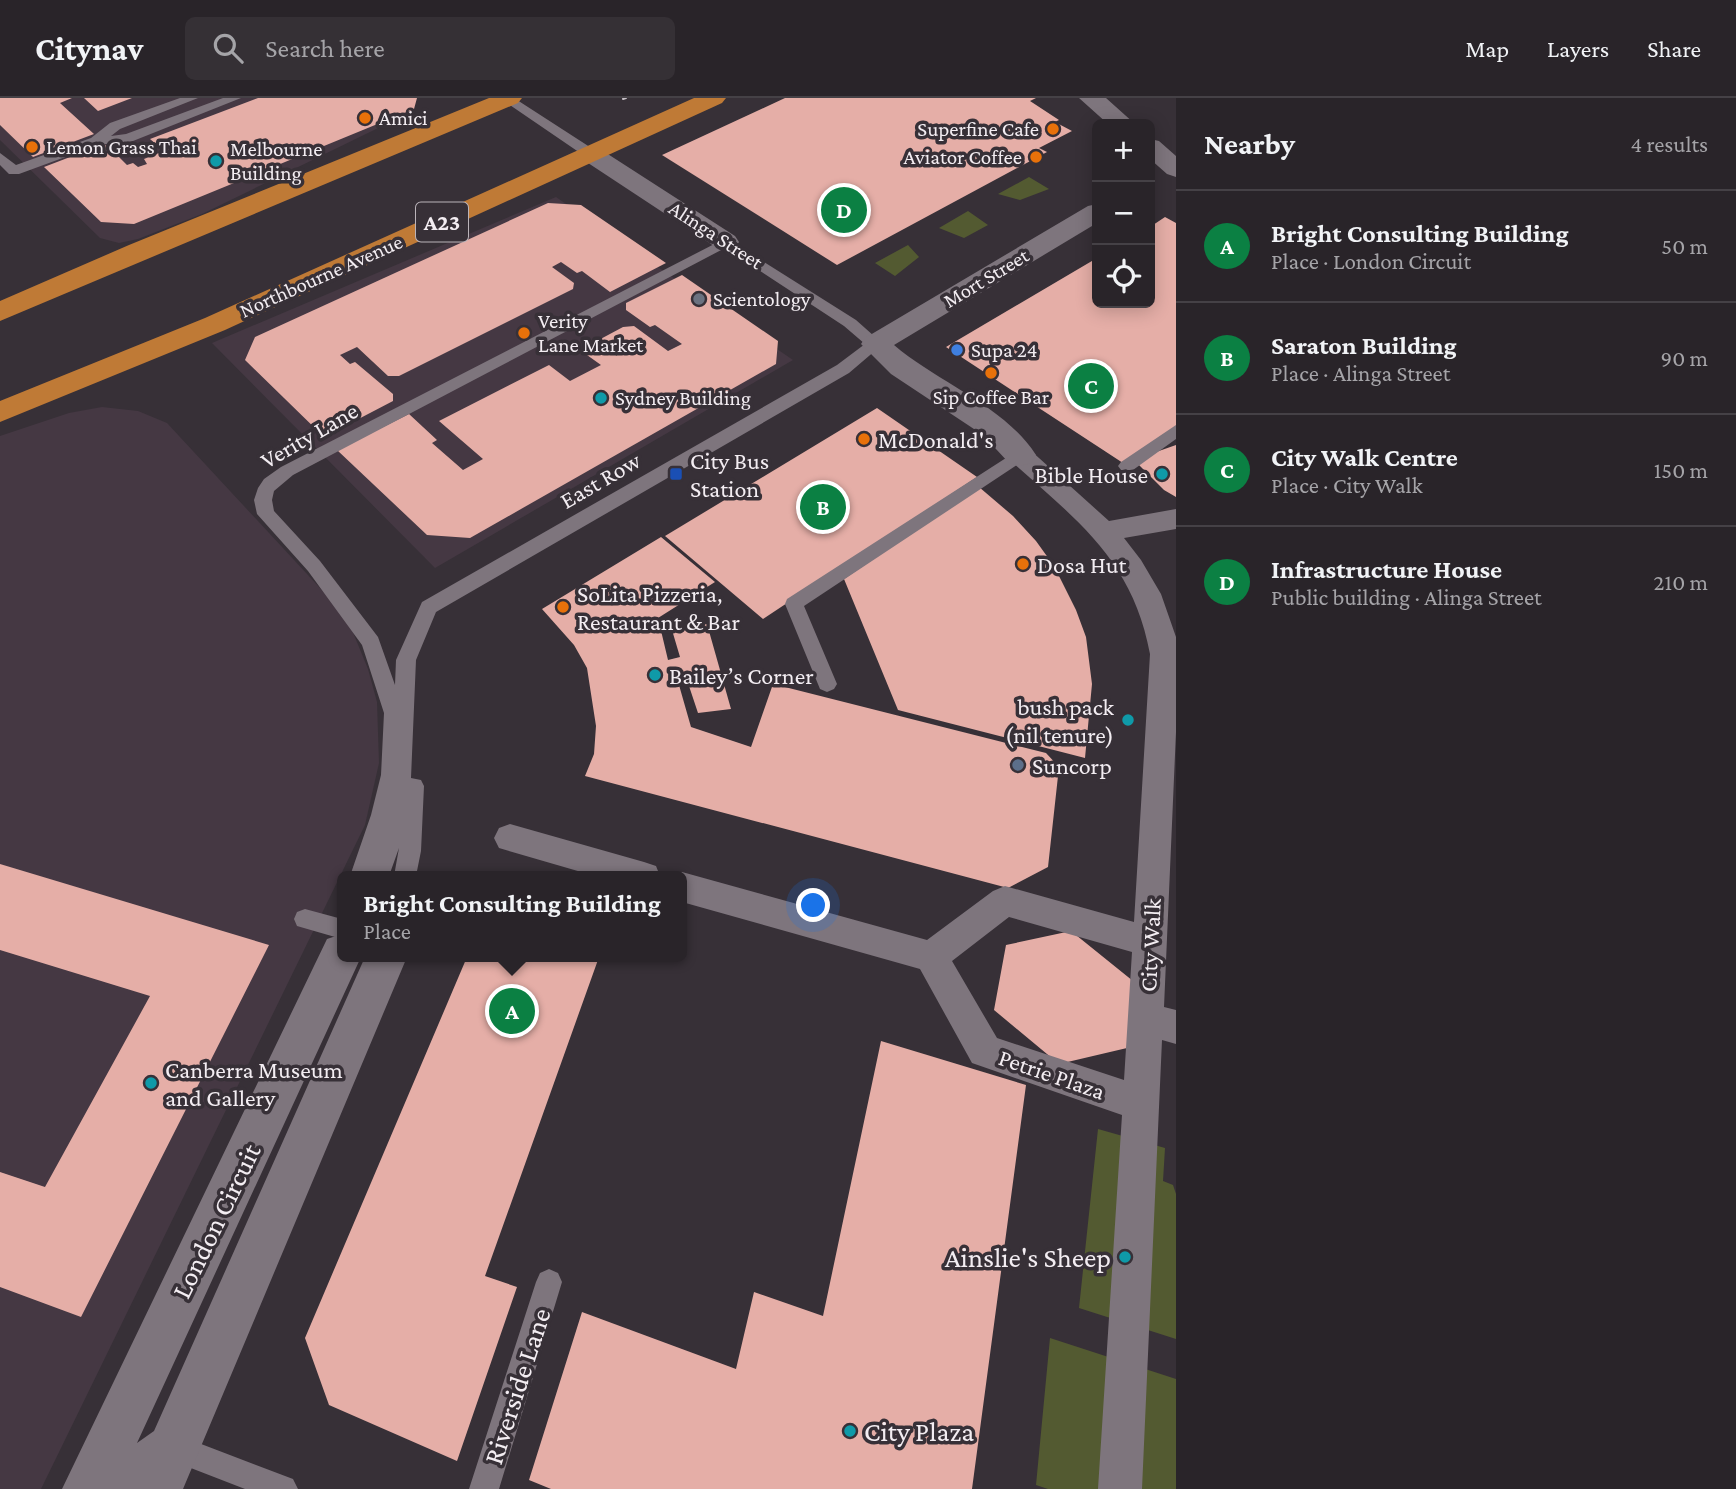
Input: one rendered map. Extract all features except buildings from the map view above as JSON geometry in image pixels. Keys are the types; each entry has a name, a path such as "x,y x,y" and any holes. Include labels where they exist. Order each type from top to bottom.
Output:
{"highway":[{"path":"0,312 139,251 508,98"},
{"name":"Northbourne Avenue","path":"0,412 215,324 714,98"}],"street":[{"path":"1091,98 1118,119"},
{"path":"1155,150 1175,167 1155,178"},
{"name":"Alinga Street","path":"591,154 726,242"},
{"name":"Mort Street","path":"875,344 1092,215"},
{"name":"Alinga Street","path":"875,344 901,367 995,428 1020,455"},
{"name":"City Walk","path":"1020,455 1103,531 1129,562 1153,601 1170,653 1150,942 1161,1023 1141,1104 1119,1489"},
{"path":"1103,531 1176,519"},
{"path":"510,838 626,871"},
{"path":"687,888 931,957 1005,901 1150,942"},
{"name":"Petrie Plaza","path":"931,957 985,1051 1141,1104"},
{"name":"London Circuit","path":"89,1489 338,962"},
{"name":"London Circuit","path":"165,1469 384,962"},
{"path":"119,1489 165,1469"}],"lane":[{"path":"96,141 115,126 192,98"},
{"path":"0,157 14,171 96,141 128,138 235,98"},
{"name":"Alinga Street","path":"508,98 591,154"},
{"name":"Alinga Street","path":"726,242 850,323 875,344"},
{"name":"Verity Lane","path":"363,871 382,815 391,775 394,713 371,642 314,566 266,514 262,504 267,486 287,471 726,242"},
{"name":"East Row","path":"429,607 843,369 875,344"},
{"path":"1127,466 1176,431"},
{"path":"827,684 794,604 1020,455"},
{"path":"379,871 390,844 399,806 406,660 429,607"},
{"path":"406,871 413,805 417,660 429,607"},
{"path":"304,919 337,928"},
{"name":"Riverside Lane","path":"484,1489 549,1282"},
{"path":"165,1469 283,1489"}],"shaded area":[{"name":"Melbourne Building","path":"0,98 415,98 411,112 202,214 138,239 119,243 100,238 0,140"},
{"name":"Sydney Building","path":"556,197 793,360 435,568 212,343"},
{"path":"102,407 138,411 167,423 332,601 352,630 368,669 377,702 379,763 365,825 343,871 337,871 337,882 41,1489 0,1489 0,436 69,413"}],"green space":[{"path":"1029,177 1049,189 1020,200 998,194"},
{"path":"968,211 988,225 964,238 939,228"},
{"path":"908,245 919,257 895,276 875,263"},
{"path":"1098,1129 1165,1148 1163,1181 1173,1185 1176,1194 1176,1339 1079,1308"},
{"path":"1050,1338 1176,1379 1176,1489 1048,1489 1036,1485"}],"place":[{"name":"Amici","path":"365,118"},
{"name":"Superfine Cafe","path":"1053,129"},
{"name":"Lemon Grass Thai","path":"32,147"},
{"name":"Aviator Coffee","path":"1036,157"},
{"name":"Melbourne Building","path":"216,161"},
{"name":"Infrastructure House","path":"844,210"},
{"name":"Scientology","path":"699,299"},
{"name":"Verity Lane Market","path":"524,333"},
{"name":"Supa 24","path":"957,350"},
{"name":"Sip Coffee Bar","path":"991,373"},
{"name":"City Walk Centre","path":"1091,386"},
{"name":"Sydney Building","path":"601,398"},
{"name":"McDonald's","path":"864,439"},
{"name":"City Bus Station","path":"676,474"},
{"name":"Bible House","path":"1162,474"},
{"name":"Saraton Building","path":"823,507"},
{"name":"Dosa Hut","path":"1023,564"},
{"name":"SoLita Pizzeria, Restaurant & Bar","path":"563,607"},
{"name":"Bailey’s Corner","path":"655,675"},
{"name":"bush pack (nil tenure)","path":"1128,720"},
{"name":"Suncorp","path":"1018,765"},
{"name":"Bright Consulting Building","path":"512,1011"},
{"name":"Canberra Museum and Gallery","path":"151,1083"},
{"name":"Ainslie's Sheep","path":"1125,1257"},
{"name":"City Plaza","path":"850,1431"}]}
